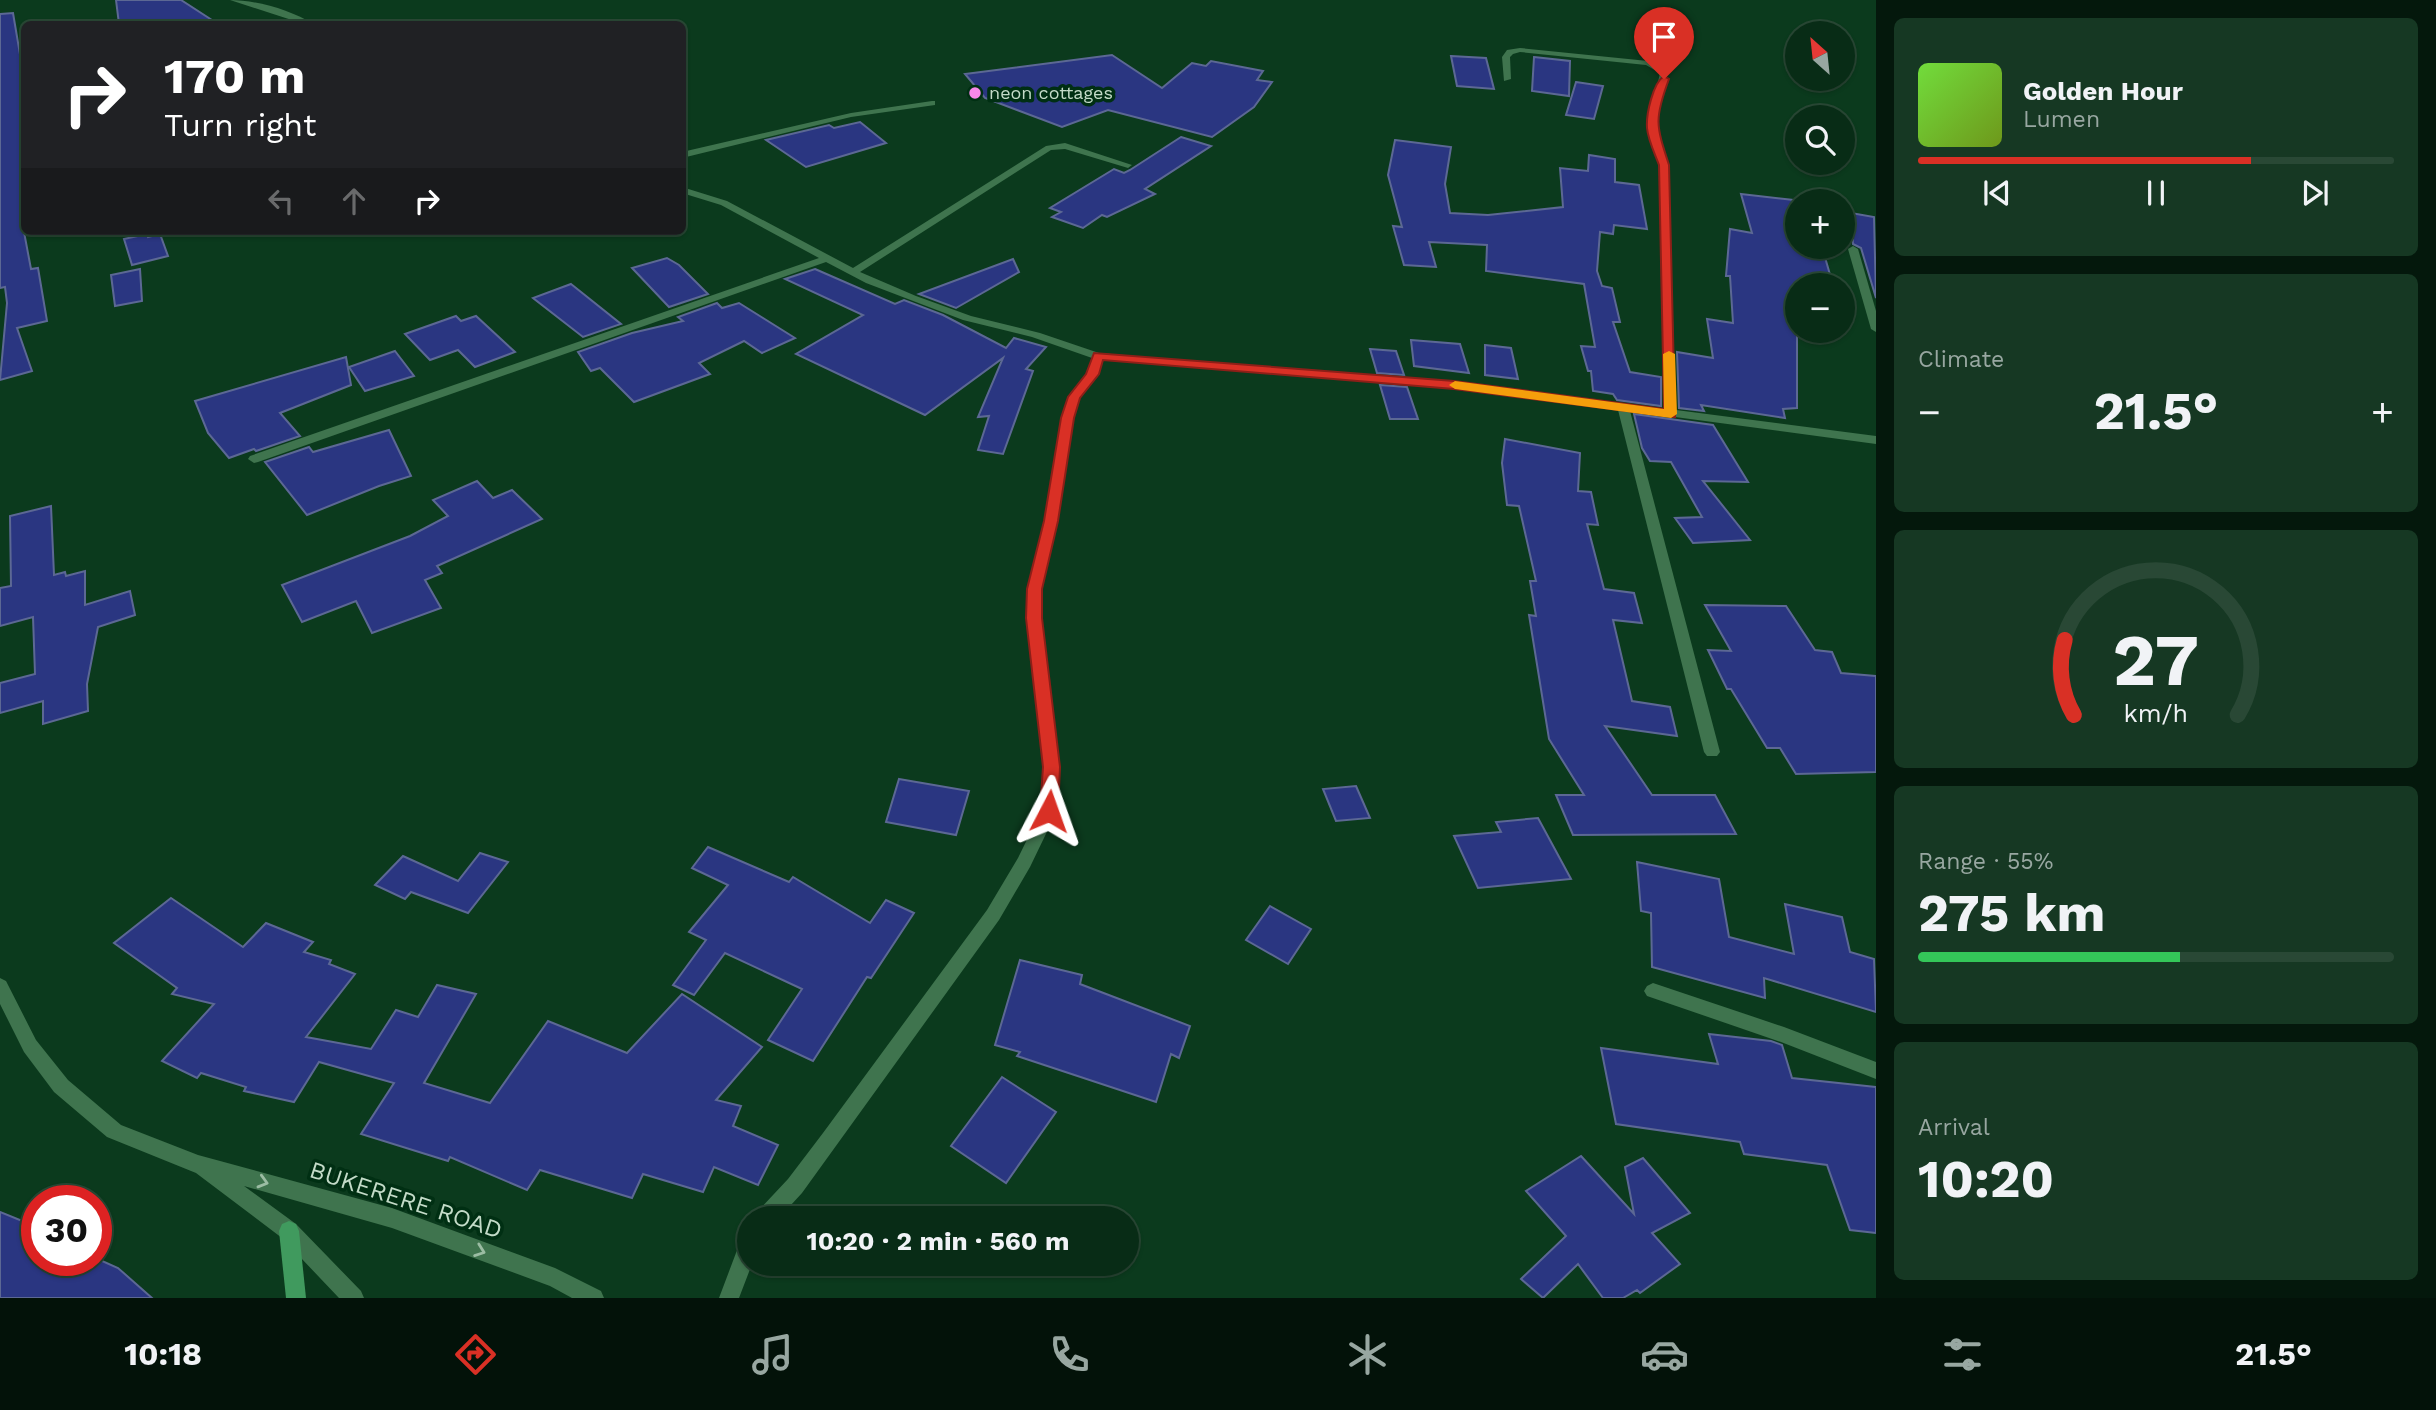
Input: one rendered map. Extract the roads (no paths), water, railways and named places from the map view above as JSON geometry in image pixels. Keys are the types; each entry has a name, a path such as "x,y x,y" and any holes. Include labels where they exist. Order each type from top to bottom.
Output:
{"main road":[{"path":"289,1231 296,1298"}],"street":[{"path":"237,0 302,21"},
{"path":"1507,79 1506,57 1510,52 1520,50 1648,64 1664,72 1652,128 1664,165 1671,414"},
{"path":"686,155 851,115 932,103"},
{"path":"853,272 1049,148 1065,146 1128,165"},
{"path":"686,191 724,203 853,272 902,294 967,318 1036,335 1098,355 1454,385 1876,440"},
{"path":"1855,256 1876,329"},
{"path":"254,459 827,258"},
{"path":"776,1206 795,1186 993,915 1024,862 1049,811 1052,767 1034,618 1035,589 1051,521 1068,418 1074,397 1092,374 1098,355"},
{"path":"1623,408 1712,752"},
{"name":"BUKERERE ROAD","path":"0,986 30,1046 61,1086 114,1131 198,1164 392,1218 555,1278 594,1298"},
{"path":"1653,991 1784,1035 1876,1071"},
{"name":"BUKERERE ROAD","path":"198,1164 289,1231 354,1298"},
{"path":"729,1298 737,1276"}],"place":[{"name":"neon cottages","path":"975,93"}]}
